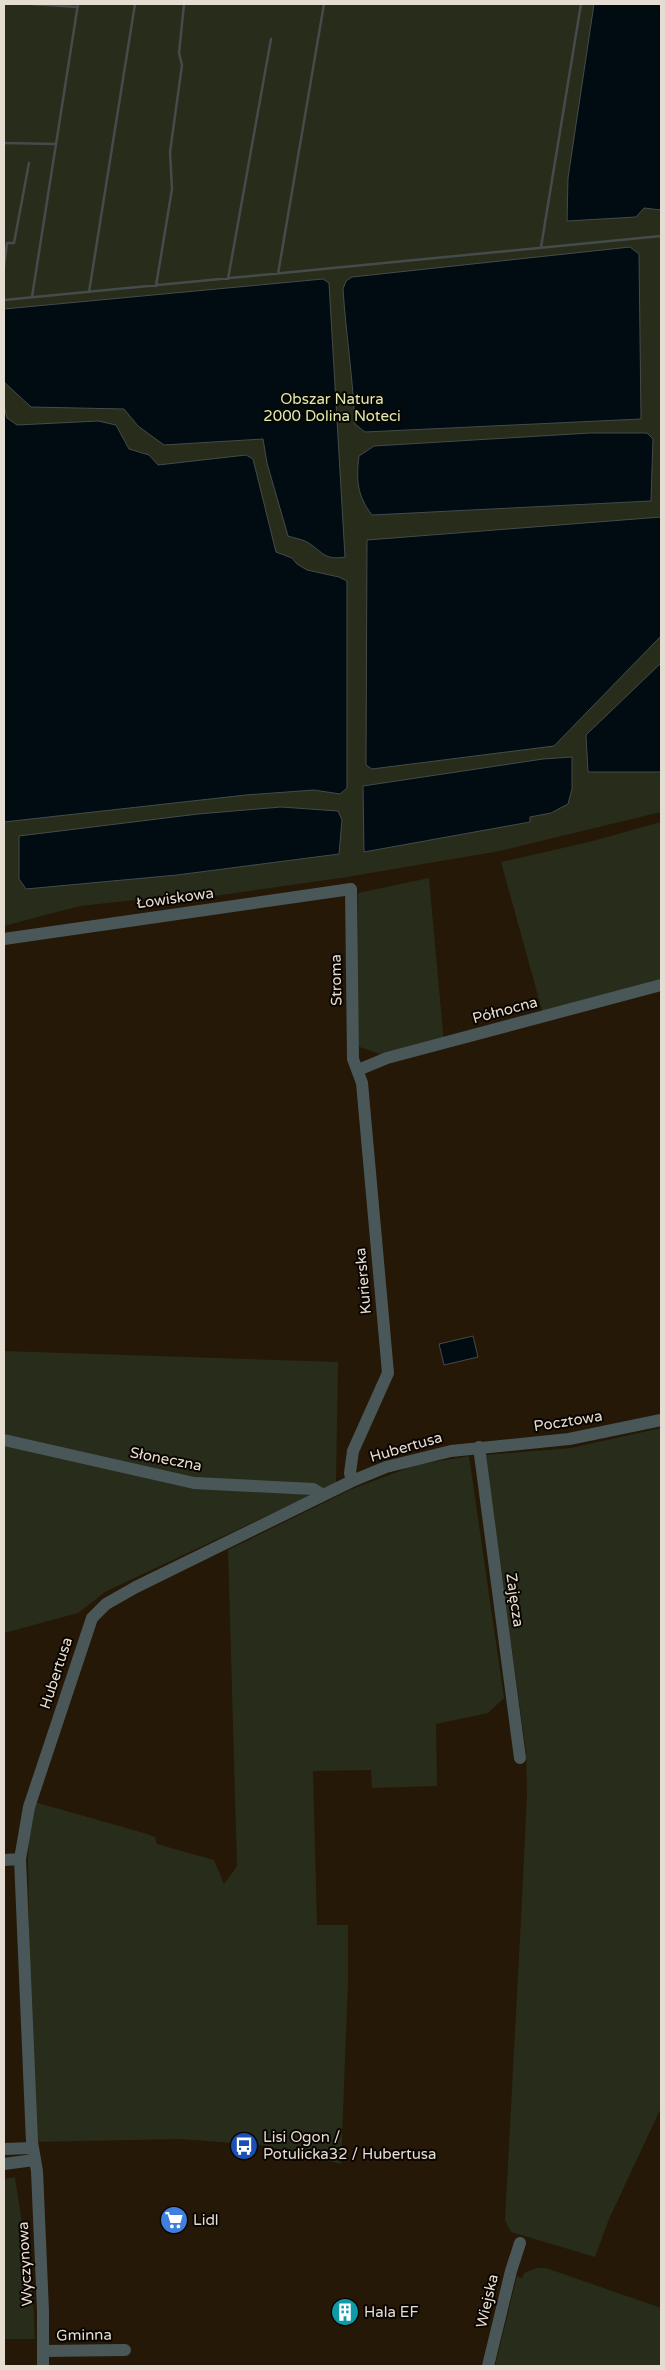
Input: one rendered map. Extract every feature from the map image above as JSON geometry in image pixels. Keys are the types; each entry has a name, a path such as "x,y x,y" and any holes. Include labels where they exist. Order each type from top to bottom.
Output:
{"street":[{"name":"Łowiskowa","path":"4,939 351,889"},
{"name":"Stroma","path":"351,889 353,1059 358,1070"},
{"name":"Północna","path":"358,1070 387,1058 661,985"},
{"name":"Kurierska","path":"352,1481 350,1473 353,1451 388,1373 362,1083 358,1070"},
{"name":"Pocztowa","path":"479,1447 568,1439 661,1420"},
{"name":"Słoneczna","path":"4,1440 194,1483 312,1489 323,1495"},
{"name":"Hubertusa","path":"33,2154 20,1859 29,1807 92,1618 98,1611 144,1584 352,1481 386,1467 415,1459 479,1447"},
{"name":"Zajęcza","path":"479,1447 520,1758"},
{"path":"4,1860 20,1859"},
{"path":"4,2149 33,2154"},
{"path":"4,2164 33,2154"},
{"name":"Wyczynowa","path":"33,2154 37,2171 43,2366"},
{"name":"Wiejska","path":"488,2366 511,2271 520,2243"},
{"name":"Gminna","path":"43,2351 125,2350"}],"green space":[{"name":"Obszar Natura 2000 Dolina Noteci","path":"4,4 661,4 661,812 500,851 347,877 158,904 153,898 80,906 4,926"},
{"path":"661,822 661,982 543,1014 501,862 589,842"},
{"path":"429,878 444,1043 385,1056 357,1046 358,893"},
{"path":"4,1351 338,1362 336,1483 105,1592 78,1613 4,1633"},
{"path":"661,1428 661,2108 609,2219 595,2257 511,2232 505,2220 527,1794 526,1752 485,1455 571,1448"},
{"path":"469,1456 504,1698 488,1713 436,1724 437,1786 372,1788 371,1770 313,1771 317,1925 348,1925 348,1982 341,2164 261,2145 181,2139 32,2142 28,1858 31,1801 144,1833 155,1837 157,1844 214,1860 224,1884 237,1866 228,1550 352,1489 416,1465"},
{"path":"15,2177 33,2296 35,2339 4,2339 4,2179"},
{"path":"537,2268 546,2268 661,2308 661,2366 495,2366 517,2276 522,2278 524,2273"}],"shaded area":[{"path":"594,4 661,4 661,210 644,208 636,217 567,221 568,178"},
{"path":"630,247 639,254 641,419 365,432 355,424 343,289 346,281 352,277"},
{"path":"323,279 329,283 345,557 327,556 311,544 288,536 267,463 263,439 164,445 138,426 124,409 31,407 4,382 4,309"},
{"path":"4,406 7,418 17,425 98,421 116,425 129,449 149,455 158,465 246,455 253,459 276,552 292,558 297,564 307,570 339,577 347,581 347,788 340,794 314,790 246,795 4,822"},
{"path":"590,433 647,433 653,439 651,501 372,515 363,501 359,487 359,456 374,446"},
{"path":"661,517 661,636 554,746 372,769 366,765 367,540"},
{"path":"661,663 661,772 588,772 586,735"},
{"path":"572,757 572,789 568,804 551,813 530,817 530,822 364,852 363,786 543,759"},
{"path":"281,807 338,811 342,820 339,854 177,875 26,889 19,879 19,836 198,814"},
{"path":"473,1336 478,1357 444,1365 439,1344"}],"waterway":[{"path":"32,4 78,7"},
{"path":"32,297 78,4"},
{"path":"89,292 135,4"},
{"path":"156,286 172,189 170,152 182,65 179,53 184,4"},
{"path":"278,274 324,4"},
{"path":"541,247 581,4"},
{"path":"228,279 271,39"},
{"path":"4,143 56,144"},
{"path":"4,266 7,243 14,243 29,163"},
{"path":"4,300 661,236"}],"place":[{"name":"Lisi Ogon / Potulicka32 / Hubertusa","path":"244,2146"},
{"name":"Lidl","path":"174,2220"},
{"name":"Hala EF","path":"345,2312"}]}
